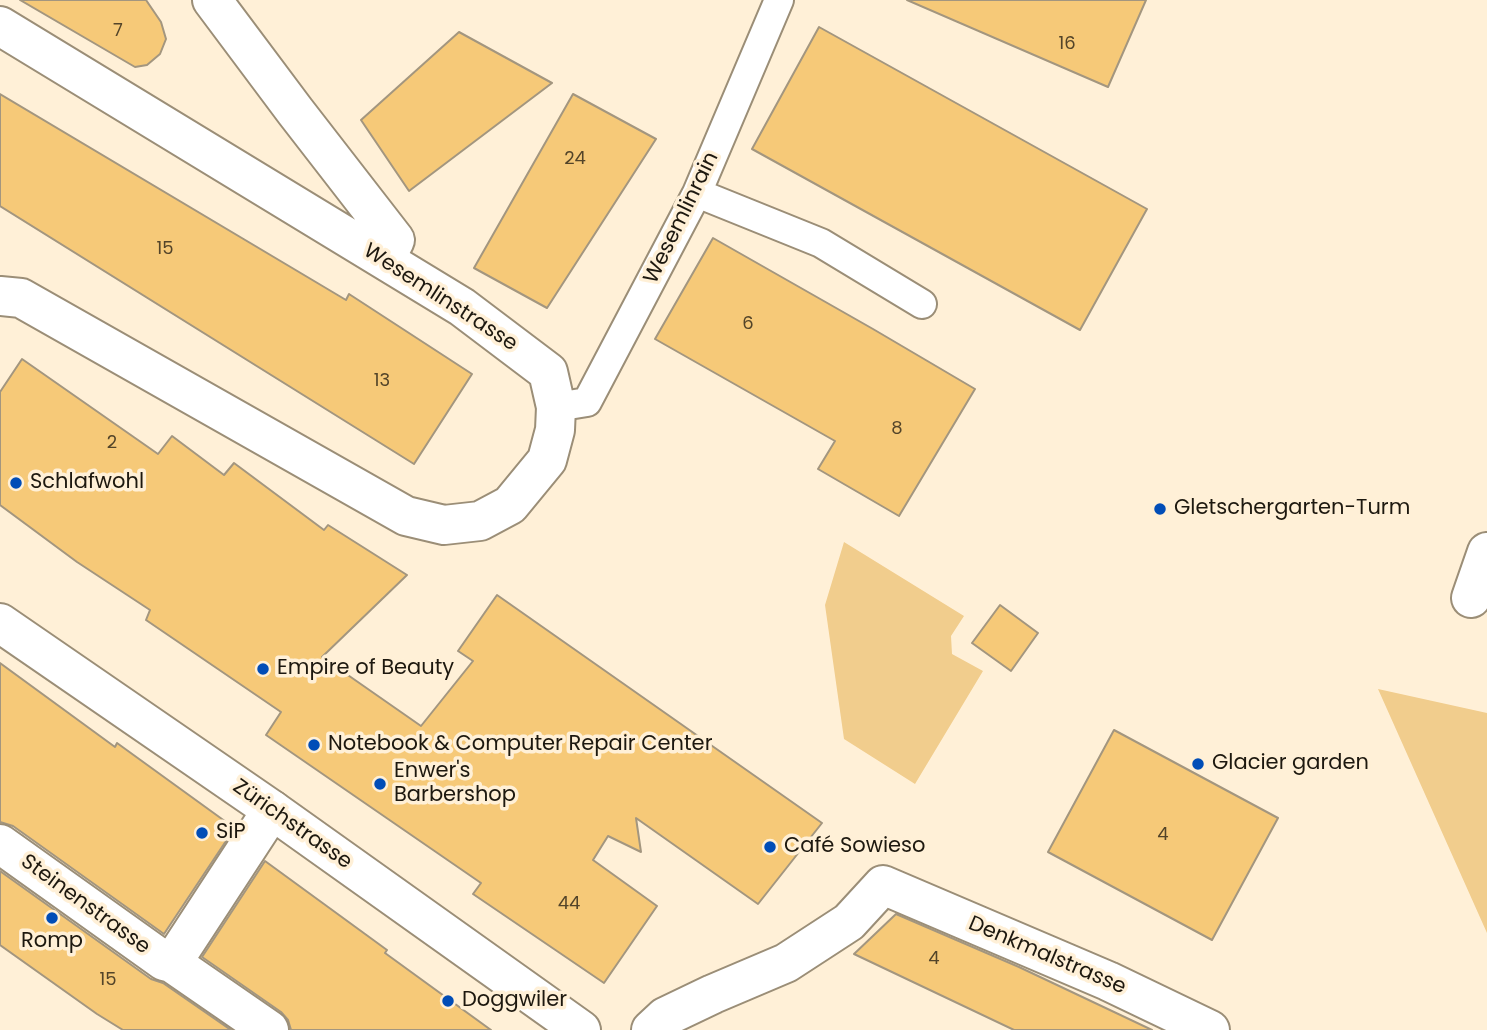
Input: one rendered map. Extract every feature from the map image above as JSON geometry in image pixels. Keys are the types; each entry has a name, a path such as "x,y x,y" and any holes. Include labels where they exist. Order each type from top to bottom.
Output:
{"street":[{"path":"212,0 395,240 385,260"},
{"name":"Wesemlinstrasse","path":"0,26 461,307 548,372 556,407 555,430 547,460 510,505 480,521 444,525 407,516 21,298 0,296"},
{"path":"1471,597 1487,552"},
{"name":"Zürichstrasse","path":"0,623 272,810 581,1030"},
{"name":"Steinenstrasse","path":"172,963 272,810"},
{"name":"Steinenstrasse","path":"0,844 164,961 172,963 269,1030"},
{"name":"Denkmalstrasse","path":"650,1030 665,1017 786,963 849,922 883,885 1108,981 1210,1030"}],"lane":[{"name":"Wesemlinrain","path":"556,407 587,402 697,193 779,0"},
{"path":"697,193 821,243 922,304"}],"shaded area":[{"path":"844,542 964,616 951,636 952,654 983,671 915,784 844,739 825,605"},
{"path":"1378,689 1487,713 1487,933"}],"building":[{"path":"20,0 146,0 161,22 166,39 160,54 147,65 135,67"},
{"path":"907,0 1146,0 1108,87"},
{"path":"819,27 1147,209 1080,330 752,149"},
{"path":"459,32 552,83 409,191 361,120"},
{"path":"0,94 346,300 349,294 472,374 414,464 0,206"},
{"path":"573,94 656,139 547,308 474,268"},
{"path":"713,238 975,389 899,516 818,469 835,441 655,339"},
{"path":"22,359 158,454 172,436 224,475 234,463 324,530 328,525 407,575 322,657 421,726 473,661 458,651 497,595 822,823 758,904 636,818 641,852 608,836 593,860 657,906 604,983 473,894 481,883 266,735 281,712 146,620 150,610 77,562 0,505 0,392"},
{"path":"1000,605 1038,633 1011,671 972,643"},
{"path":"0,663 115,747 117,743 233,827 164,934 13,826 0,822"},
{"path":"1114,730 1278,818 1212,940 1048,852"},
{"path":"265,861 491,1030 291,1030 288,1020 281,1012 202,957"},
{"path":"0,871 151,979 163,983 231,1030 123,1030 97,1014 0,945"},
{"path":"896,914 1019,967 1152,1030 1014,1030 854,954"}],"place":[{"name":"Schlafwohl","path":"16,483"},
{"name":"Gletschergarten-Turm","path":"1160,509"},
{"name":"Empire of Beauty","path":"263,669"},
{"name":"Notebook & Computer Repair Center","path":"314,745"},
{"name":"Glacier garden","path":"1198,764"},
{"name":"Enwer's Barbershop","path":"380,784"},
{"name":"SiP","path":"202,833"},
{"name":"Café Sowieso","path":"770,847"},
{"name":"Romp","path":"52,918"},
{"name":"Doggwiler","path":"448,1001"}]}
